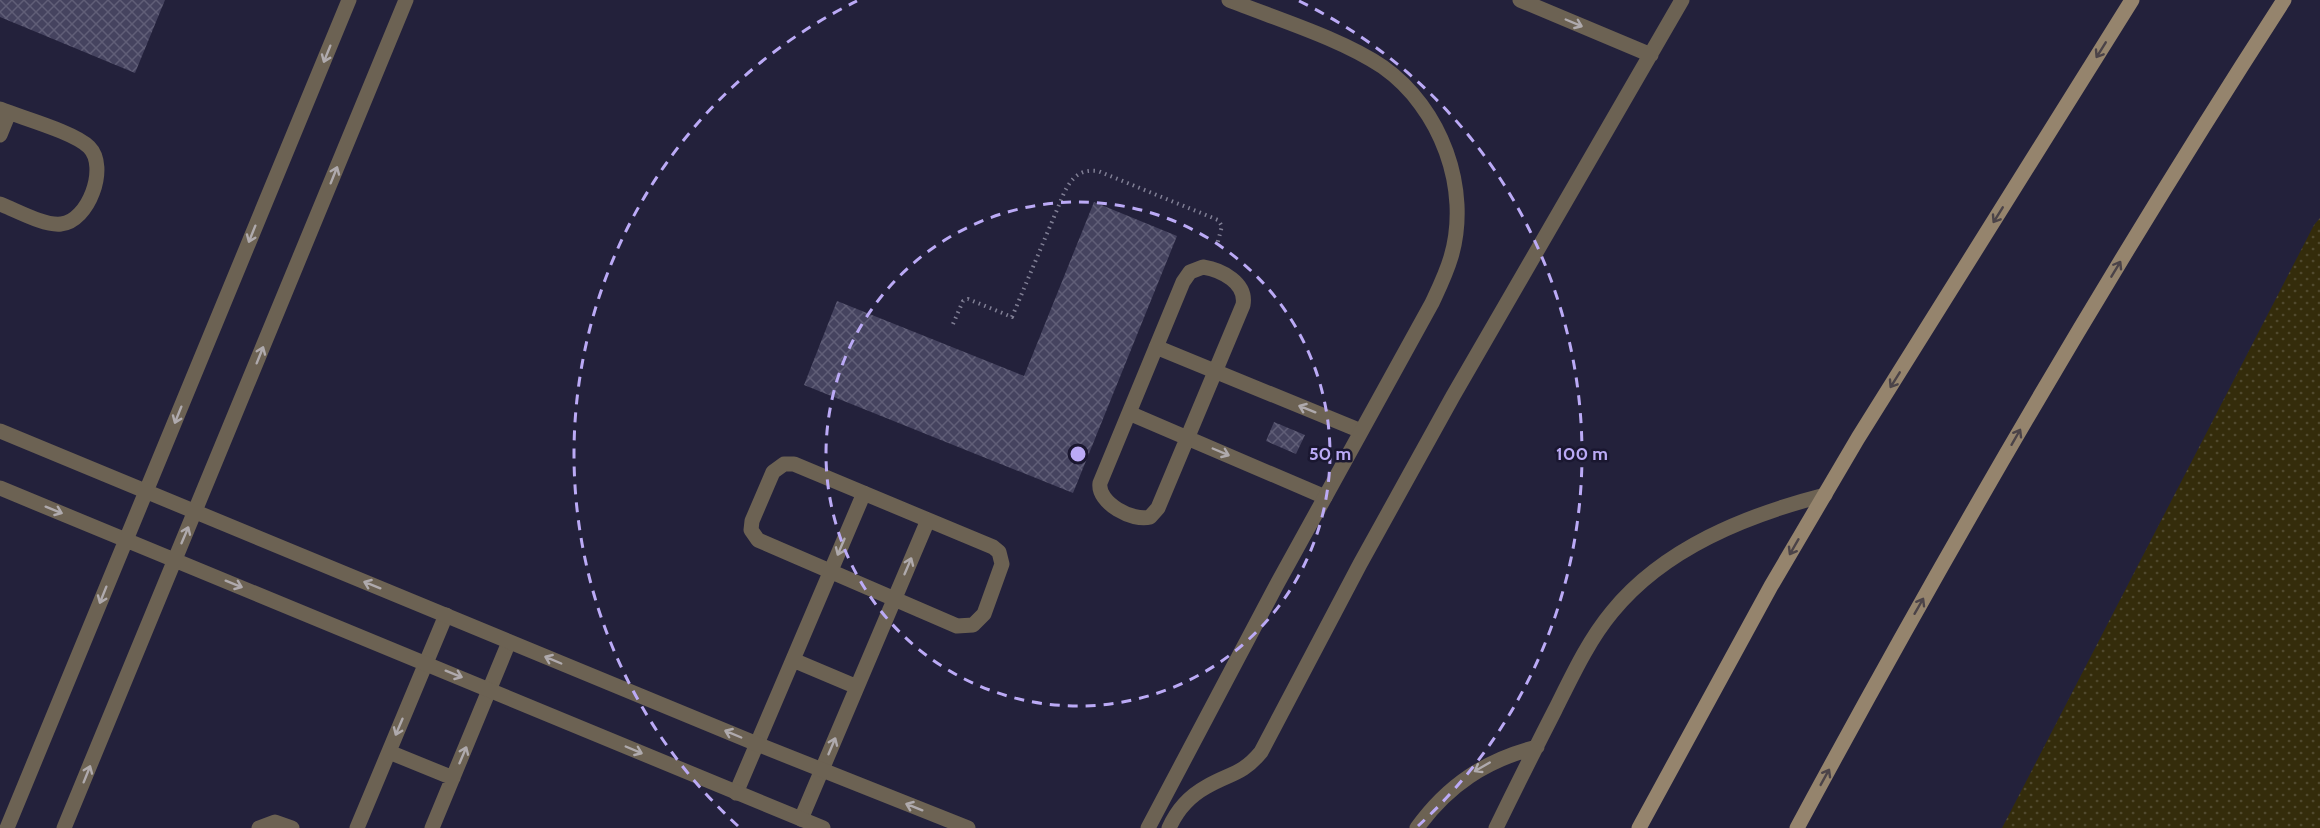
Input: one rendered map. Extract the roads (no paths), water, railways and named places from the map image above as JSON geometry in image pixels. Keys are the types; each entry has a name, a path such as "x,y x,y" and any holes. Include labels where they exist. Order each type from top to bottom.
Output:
{"main road":[{"path":"1638,828 1700,712 1858,438 2132,0"},
{"path":"1797,828 1915,613 2077,333 2284,0"}],"street":[{"path":"7,828 349,0"},
{"path":"64,828 406,0"},
{"path":"1148,828 1325,497 1432,303 1452,255 1456,230 1457,203 1454,177 1446,152 1436,127 1422,105 1404,85 1384,68 1362,54 1229,0"},
{"path":"1520,0 1651,55"},
{"path":"1168,828 1176,813 1196,793 1244,770 1261,752 1360,564 1453,396 1682,0"},
{"path":"0,135 5,111 72,136 88,145 97,161 98,170 84,210 79,216 63,224 47,222 0,204"},
{"path":"1209,268 1235,282 1243,295 1242,309 1156,511 1146,518 1137,518 1107,503 1101,496 1099,487 1156,347 1186,276 1196,269 1209,268"},
{"path":"1156,347 1361,431"},
{"path":"1129,413 1325,497"},
{"path":"0,431 757,744 968,828"},
{"path":"794,464 928,520 988,544 999,552 1001,570 984,614 973,625 957,626 758,540 753,534 752,521 771,476 780,466 794,464"},
{"path":"0,488 823,828"},
{"path":"736,793 864,493"},
{"path":"1496,828 1582,656 1612,611 1646,579 1678,555 1731,527 1786,505 1825,495"},
{"path":"801,819 928,520"},
{"path":"357,828 446,615"},
{"path":"432,828 509,642"},
{"path":"793,660 857,687"},
{"path":"1417,828 1446,793 1466,777 1504,757 1537,747"},
{"path":"389,752 453,778"},
{"path":"260,828 275,822 292,828"}]}
